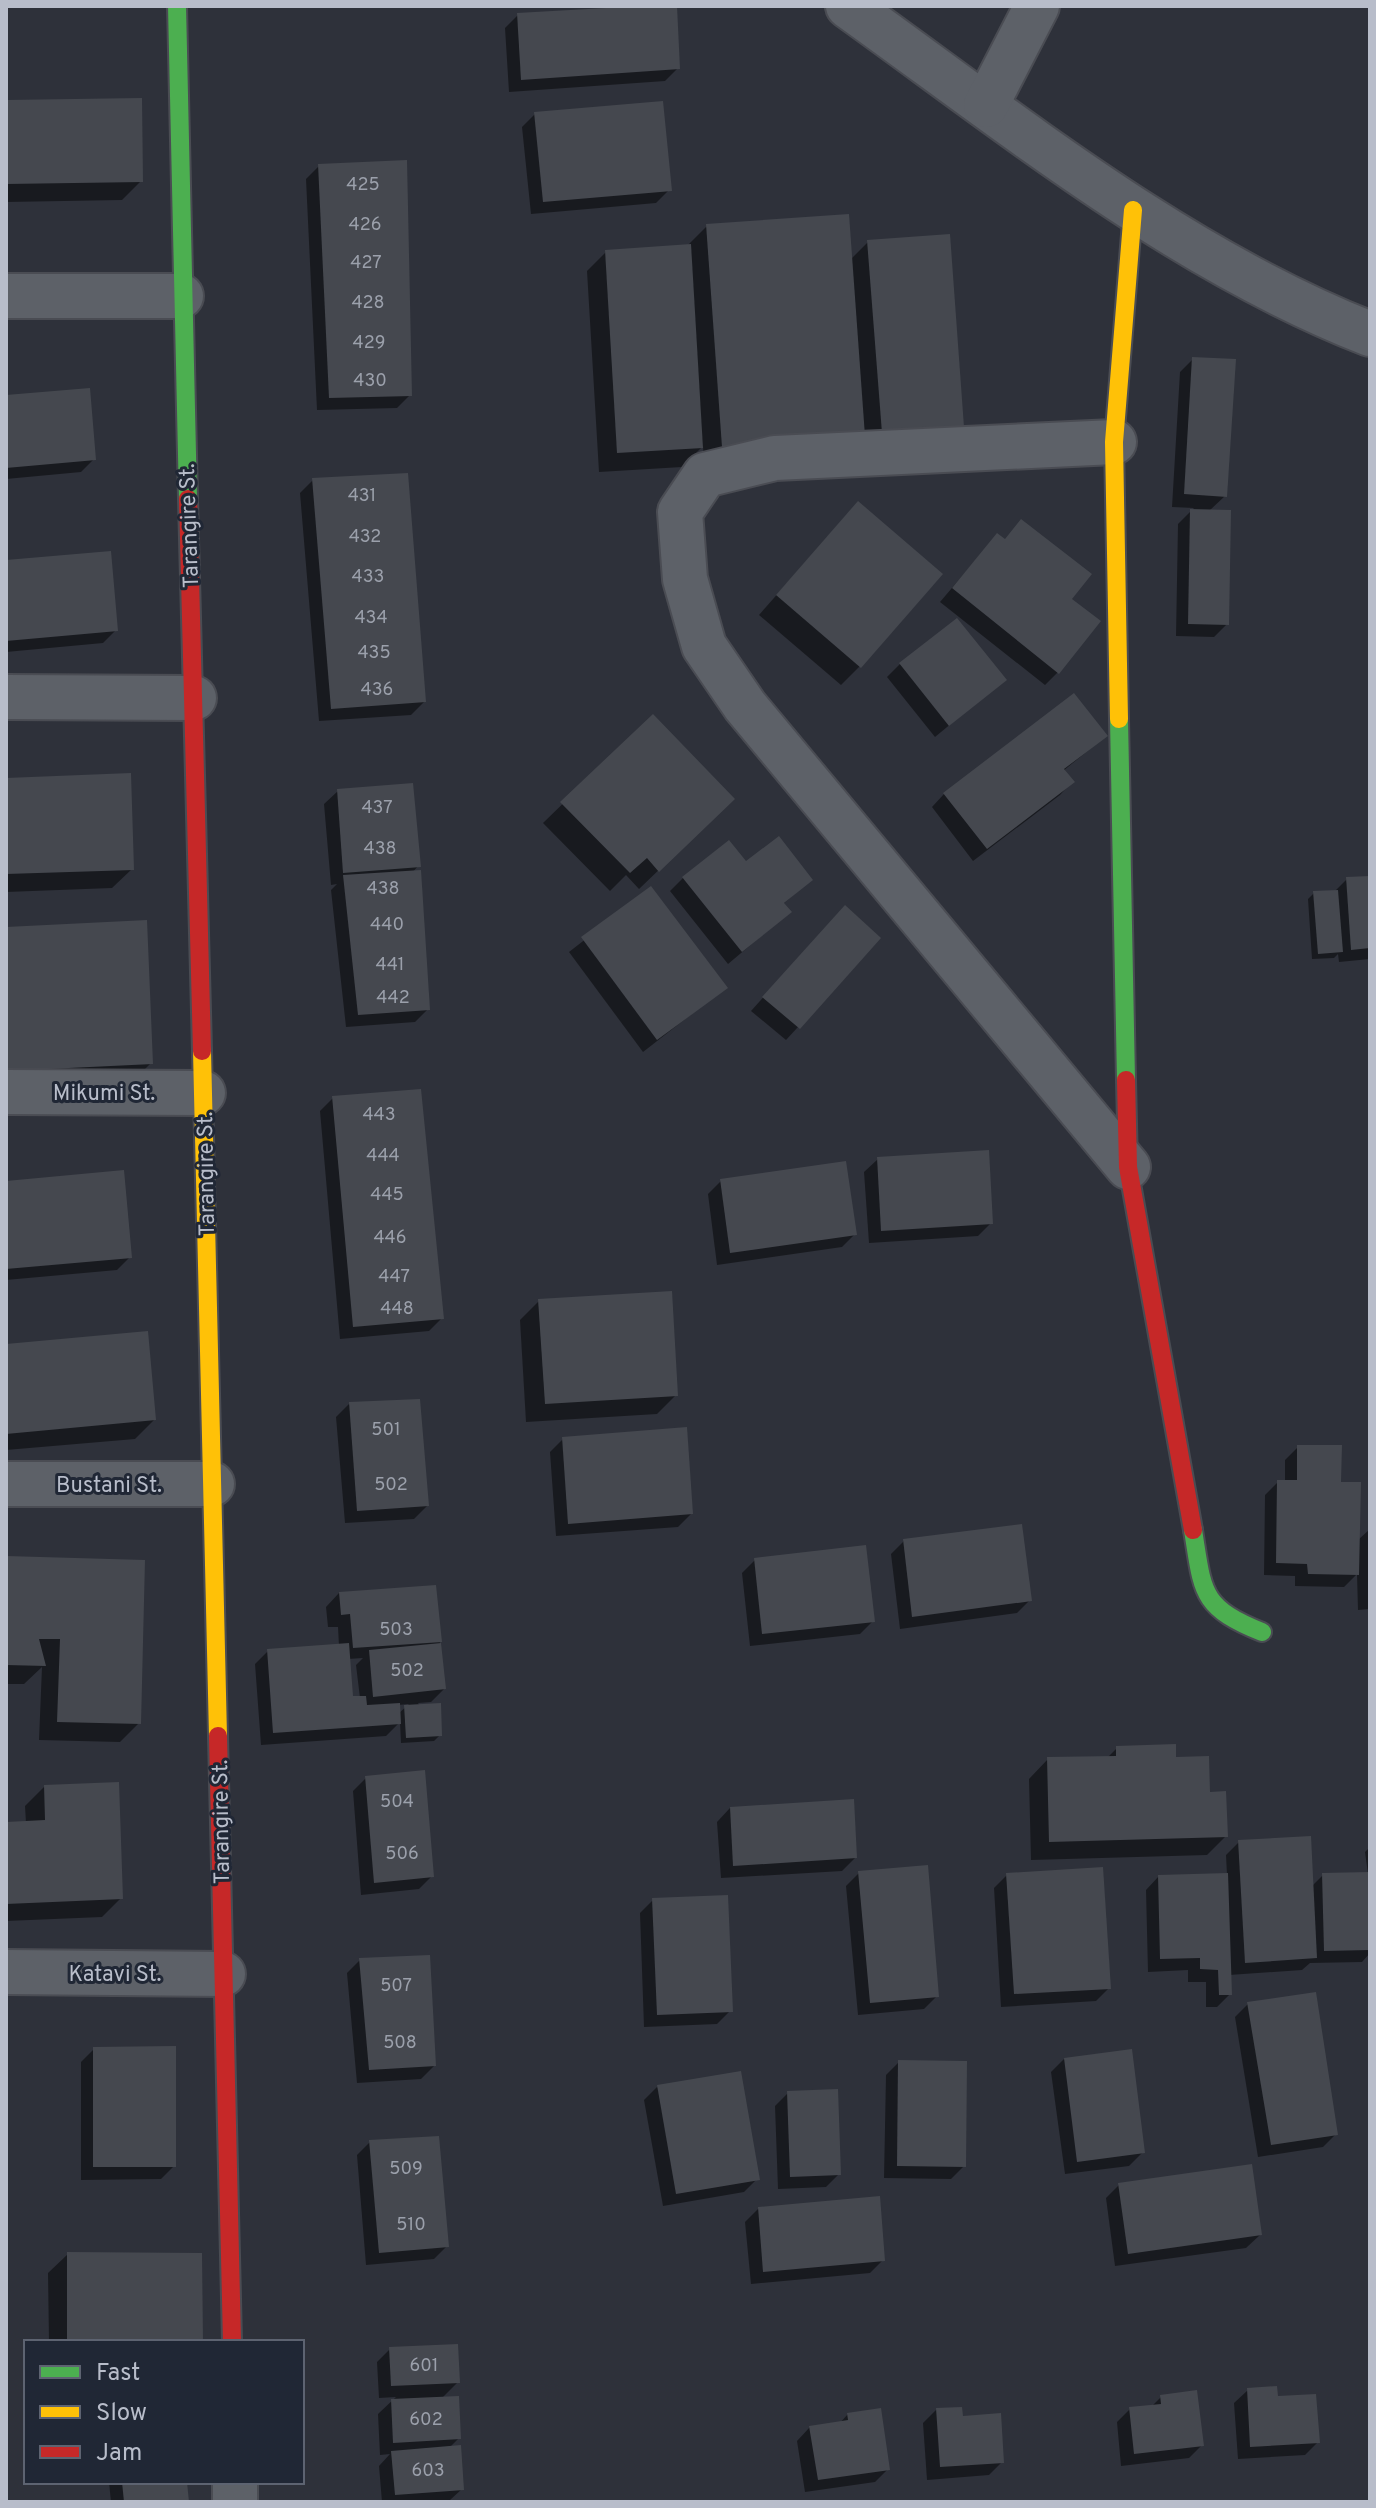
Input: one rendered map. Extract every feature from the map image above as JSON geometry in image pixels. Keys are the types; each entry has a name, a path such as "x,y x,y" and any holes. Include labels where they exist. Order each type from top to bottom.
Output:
{"street":[{"name":"Tarangire St.","path":"177,6 181,296 194,698 232,2340"},
{"path":"848,6 1133,210 1305,309 1370,334"},
{"path":"986,105 1037,6"},
{"path":"1133,210 1114,442 1128,1167 1203,1589 1227,1618 1262,1632"},
{"path":"6,296 181,296"},
{"path":"1114,442 775,458 705,475 680,512 685,579 704,646 712,658 745,706 1128,1167"},
{"path":"6,697 194,698"},
{"name":"Mikumi St.","path":"6,1092 203,1093"},
{"name":"Bustani St.","path":"6,1484 212,1484"},
{"name":"Katavi St.","path":"6,1972 223,1974"}],"building":[{"path":"677,6 680,69 521,80 517,13"},
{"path":"142,98 143,182 6,184 6,100"},
{"path":"663,101 672,191 543,202 534,112"},
{"path":"407,160 412,396 329,398 318,164"},
{"path":"849,214 865,436 722,447 706,224"},
{"path":"950,234 964,427 882,433 867,240"},
{"path":"691,244 703,448 617,453 605,250"},
{"path":"1192,357 1236,359 1227,497 1184,494"},
{"path":"90,388 96,460 6,468 6,395"},
{"path":"408,473 426,702 331,709 312,478"},
{"path":"858,501 943,574 861,668 776,595"},
{"path":"1190,509 1231,510 1229,625 1188,624"},
{"path":"1021,519 1092,574 1072,599 1101,621 1059,674 952,588 997,533 1005,539"},
{"path":"111,551 118,631 6,641 6,560"},
{"path":"957,618 1007,680 949,726 899,663"},
{"path":"1074,693 1108,736 1064,769 1075,782 987,849 943,793"},
{"path":"653,714 735,799 659,872 647,858 630,873 560,802"},
{"path":"131,773 134,870 6,874 6,778"},
{"path":"413,783 421,867 343,873 337,789"},
{"path":"779,836 813,880 784,903 792,912 742,952 682,877 729,840 746,861"},
{"path":"421,870 430,1010 358,1015 343,875"},
{"path":"1370,876 1370,948 1351,950 1346,877"},
{"path":"651,886 728,988 657,1040 581,937"},
{"path":"1338,890 1343,952 1318,954 1313,891"},
{"path":"845,905 881,938 800,1029 762,997"},
{"path":"147,920 153,1064 6,1071 6,927"},
{"path":"421,1089 444,1319 353,1327 332,1096"},
{"path":"989,1150 993,1224 881,1231 877,1157"},
{"path":"846,1161 857,1235 730,1253 720,1179"},
{"path":"124,1170 132,1258 6,1269 6,1181"},
{"path":"672,1291 678,1396 545,1404 538,1299"},
{"path":"148,1331 156,1420 6,1434 6,1344"},
{"path":"420,1399 429,1506 357,1511 349,1402"},
{"path":"687,1427 693,1514 568,1524 562,1437"},
{"path":"1297,1445 1342,1445 1341,1482 1361,1482 1359,1575 1308,1574 1307,1564 1276,1563 1277,1480 1297,1480"},
{"path":"1022,1524 1032,1601 912,1617 903,1539"},
{"path":"866,1545 875,1622 762,1634 754,1558"},
{"path":"6,1556 145,1560 141,1724 57,1722 60,1639 39,1639 46,1666 6,1665"},
{"path":"436,1585 442,1642 353,1648 350,1614 341,1615 339,1592"},
{"path":"349,1643 353,1696 366,1696 367,1705 400,1703 401,1724 273,1733 267,1649"},
{"path":"441,1643 446,1689 373,1697 369,1650"},
{"path":"441,1703 442,1736 406,1738 404,1705"},
{"path":"1176,1744 1176,1757 1209,1756 1210,1792 1226,1791 1228,1837 1049,1842 1047,1757 1116,1756 1116,1746"},
{"path":"425,1770 434,1877 374,1883 365,1776"},
{"path":"119,1782 123,1899 6,1904 6,1822 45,1820 44,1785"},
{"path":"854,1799 857,1858 733,1866 730,1807"},
{"path":"1311,1836 1317,1958 1245,1963 1238,1840"},
{"path":"928,1865 939,1997 870,2003 858,1871"},
{"path":"1103,1867 1111,1989 1014,1994 1006,1873"},
{"path":"1370,1872 1370,1950 1324,1951 1322,1873"},
{"path":"1228,1873 1232,1995 1219,1995 1218,1970 1200,1969 1200,1958 1160,1959 1158,1875"},
{"path":"728,1895 733,2012 657,2015 652,1898"},
{"path":"430,1955 436,2066 369,2070 359,1958"},
{"path":"1316,1992 1338,2135 1271,2145 1247,2002"},
{"path":"176,2046 176,2167 93,2167 93,2047"},
{"path":"1132,2049 1145,2153 1077,2162 1064,2058"},
{"path":"898,2060 967,2061 966,2167 897,2166"},
{"path":"741,2071 760,2180 676,2194 657,2085"},
{"path":"838,2089 841,2175 790,2177 787,2091"},
{"path":"439,2136 449,2247 379,2253 369,2140"},
{"path":"1252,2164 1262,2235 1128,2254 1118,2183"},
{"path":"880,2196 885,2261 763,2272 758,2207"},
{"path":"67,2252 202,2253 203,2340 67,2340"},
{"path":"458,2344 460,2383 391,2386 389,2347"},
{"path":"1277,2386 1278,2396 1316,2394 1320,2443 1250,2447 1247,2388"},
{"path":"1197,2390 1204,2446 1134,2454 1129,2407 1161,2404 1160,2395"},
{"path":"459,2396 461,2439 393,2443 391,2399"},
{"path":"962,2407 963,2416 1001,2413 1004,2463 940,2467 936,2408"},
{"path":"881,2408 890,2470 818,2480 809,2426 848,2420 847,2413"},
{"path":"461,2445 464,2490 395,2495 391,2451"},
{"path":"122,2484 187,2484 189,2502 124,2502"}],"traffic: fast":[{"path":"177,6 188,499"},
{"path":"1119,719 1126,1080"},
{"path":"1193,1530 1199,1569 1208,1595 1226,1614 1262,1632"}],"traffic: slow":[{"path":"1119,719 1114,442 1133,210"},
{"path":"202,1051 218,1736"}],"traffic: jam":[{"path":"188,499 202,1051"},
{"path":"1126,1080 1128,1167 1193,1530"},
{"path":"218,1736 232,2340"}]}
